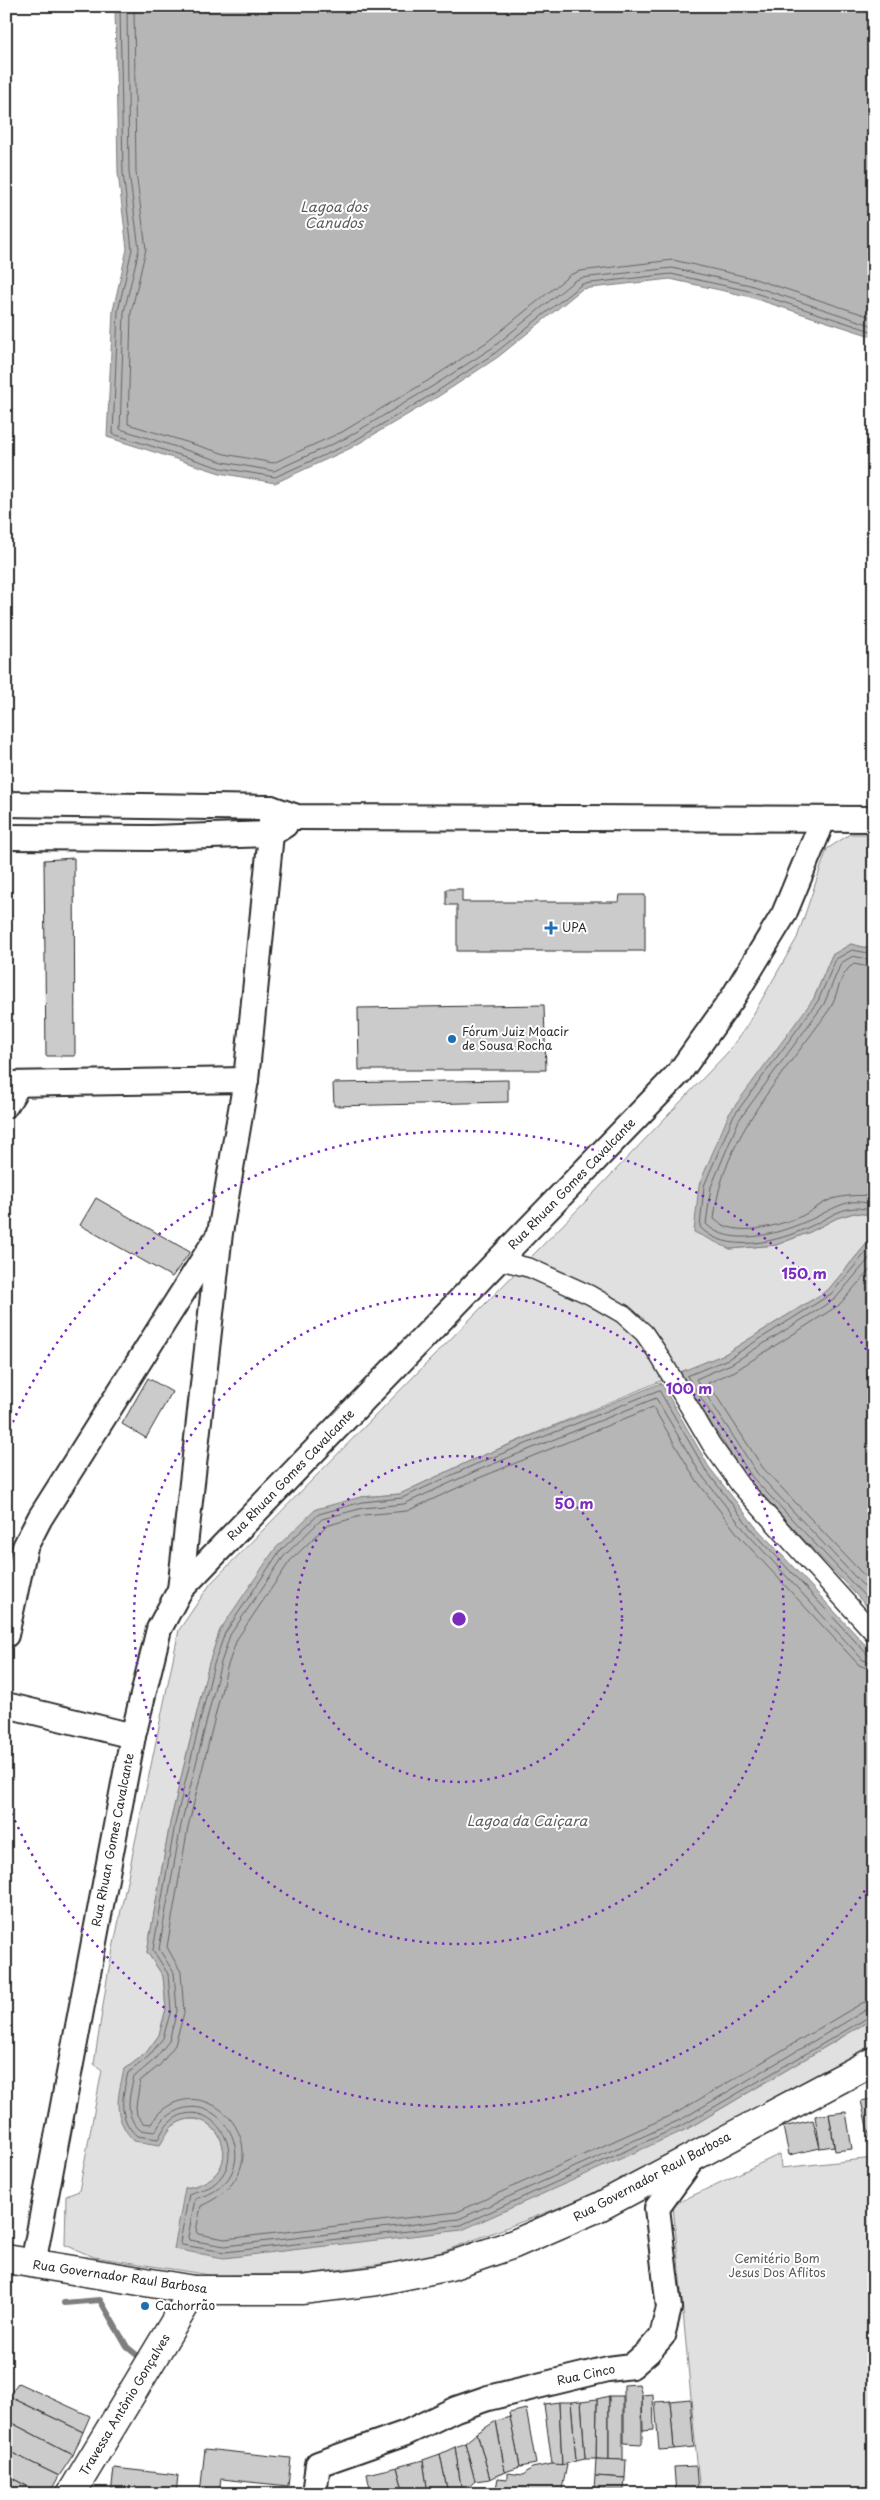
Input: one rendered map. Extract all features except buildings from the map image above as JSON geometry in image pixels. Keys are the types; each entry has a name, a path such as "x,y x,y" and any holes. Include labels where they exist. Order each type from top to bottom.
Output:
{"street":[{"path":"6,804 271,808 297,817 874,819"},
{"path":"180,1590 220,1233 246,1080 271,834 271,808"},
{"path":"6,837 152,838 271,834 297,817"},
{"name":"Rua Rhuan Gomes Cavalcante","path":"33,2264 133,1736 159,1629 180,1590 679,1073 732,999 784,914 823,820"},
{"path":"6,1105 12,1084 246,1080"},
{"path":"6,1634 25,1547 40,1518 220,1233"},
{"path":"499,1260 530,1268 590,1295 623,1314 644,1333 711,1444 740,1485 874,1632"},
{"path":"6,1706 133,1736"},
{"name":"Rua Governador Raul Barbosa","path":"6,2259 194,2290 300,2290 377,2281 450,2266 514,2244 600,2207 874,2061"},
{"name":"Rua Cinco","path":"314,2494 318,2464 406,2433 456,2409 488,2398 608,2369 632,2366 648,2352 662,2336 669,2308 657,2208 695,2155"},
{"name":"Travessa Antônio Gonçalves","path":"71,2494 194,2290"}],"green space":[{"path":"850,834 874,834 874,950 851,944 832,955 814,998 730,1249 776,1245 810,1232 837,1218 854,1213 874,1215 874,1235 828,1290 725,1354 472,1460 400,1494 361,1497 220,1630 209,1663 170,1823 147,1952 163,1976 166,2009 159,2035 146,2053 124,2070 160,2145 173,2126 188,2119 202,2121 214,2129 221,2141 224,2155 219,2169 207,2181 185,2188 687,2129 874,2018 874,2051 635,2179 426,2258 307,2274 210,2275 94,2257 65,2245 66,2196 79,2191 102,2070 94,2064 108,1973 179,1630 211,1583 590,1197 727,1053 746,1027 797,938 827,849"},
{"name":"Cemitério Bom Jesus Dos Aflitos","path":"780,2154 781,2168 874,2158 874,2494 700,2494 673,2205"}],"water":[{"name":"Lagoa dos Canudos","path":"115,6 874,6 874,337 747,296 670,279 582,289 498,357 439,396 351,448 275,483 220,473 107,437 113,310 127,249 118,173"},
{"path":"851,944 874,950 874,1215 854,1213 837,1218 810,1232 776,1245 730,1249 694,1232 699,1185 729,1114 814,998 832,955"},
{"path":"874,1235 874,1614 748,1480 678,1373 725,1354 828,1290"},
{"name":"Lagoa da Caiçara","path":"661,1383 709,1467 755,1526 874,1654 874,2018 687,2129 462,2230 224,2258 174,2249 185,2188 207,2181 219,2169 224,2155 221,2141 214,2129 202,2121 188,2119 173,2126 160,2145 134,2141 122,2124 119,2116 118,2099 124,2070 146,2053 159,2035 166,2009 163,1976 147,1952 170,1823 209,1663 220,1630 275,1549 316,1509 361,1497 400,1494 472,1460"}],"waterway":[{"path":"64,2303 100,2300 127,2347 138,2356"}],"place":[{"name":"UPA","path":"551,928"},
{"name":"Fórum Juiz Moacir de Sousa Rocha","path":"452,1039"},
{"name":"Cachorrão","path":"145,2306"}]}
